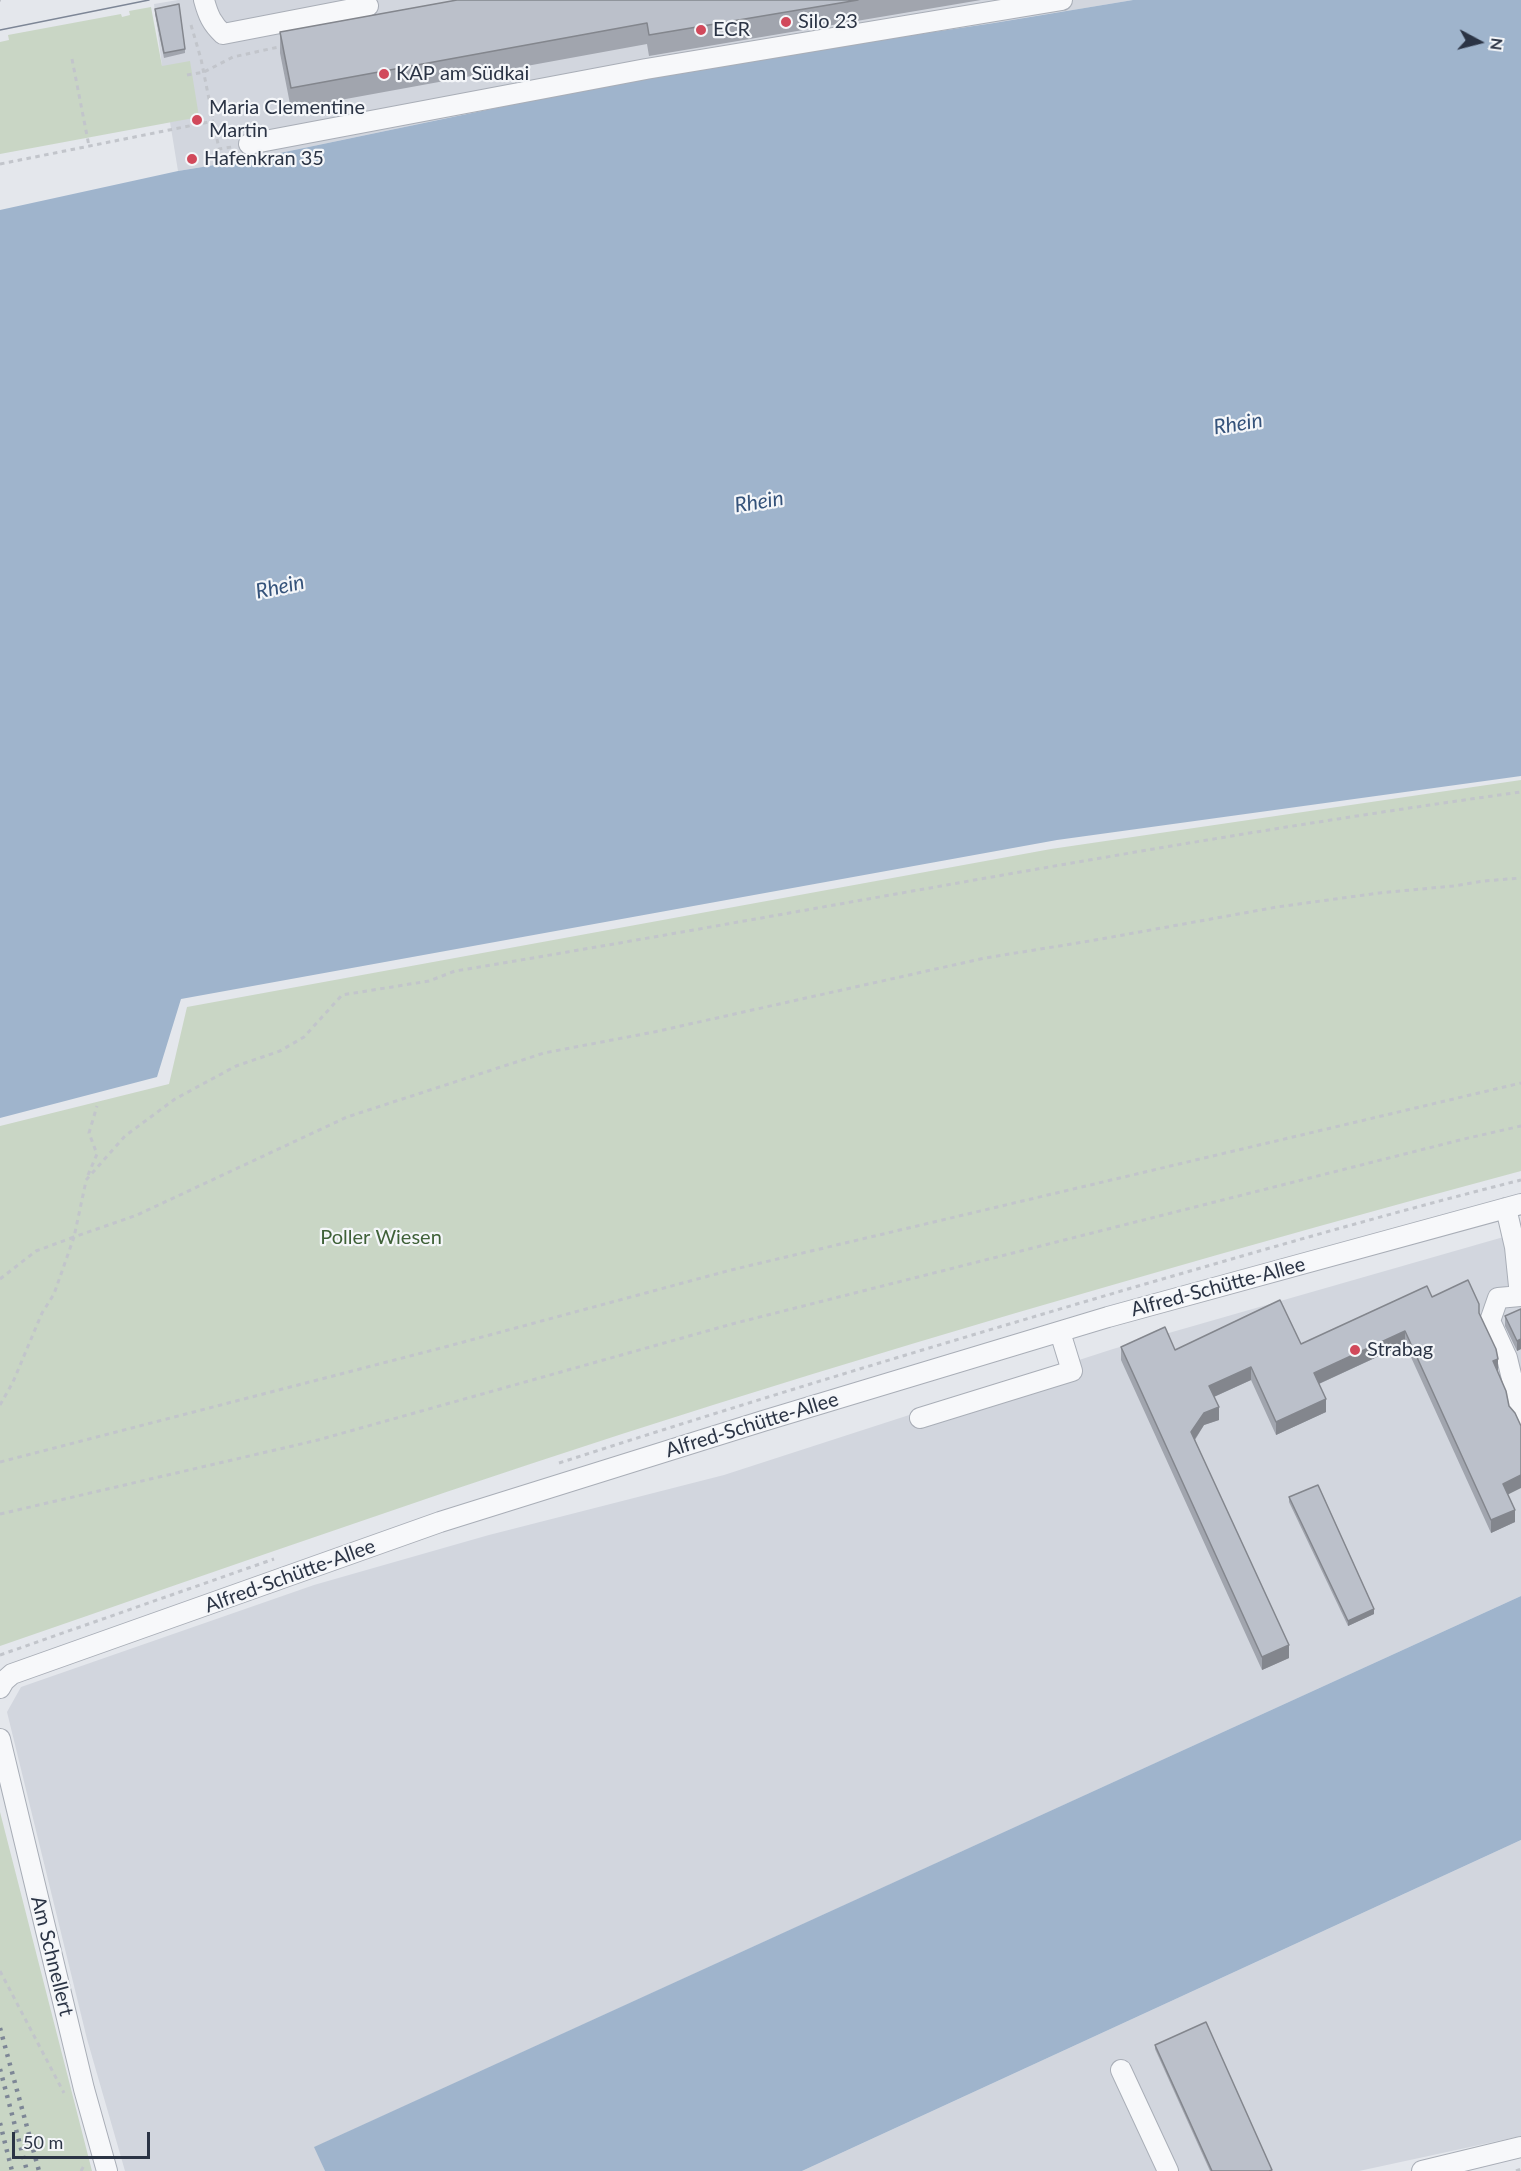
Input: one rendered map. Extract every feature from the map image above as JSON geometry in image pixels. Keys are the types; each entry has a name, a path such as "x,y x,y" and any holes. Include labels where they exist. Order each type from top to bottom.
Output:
{"street":[{"path":"204,0 208,17 223,34 377,14"},
{"path":"249,144 646,69 1062,0"},
{"path":"1513,1206 1521,1296 1498,1298 1490,1321 1507,1358 1521,1416"},
{"name":"Alfred-Schütte-Allee","path":"0,1688 12,1674 440,1522 785,1414 1060,1332 1513,1206"},
{"path":"920,1418 1072,1371 1060,1332"},
{"name":"Am Schnellert","path":"0,1740 84,2089 108,2171"},
{"path":"1121,2070 1168,2171"},
{"path":"1422,2171 1521,2147"}],"path":[{"path":"190,23 204,72 219,149 249,144"},
{"path":"188,75 204,72 233,57 283,46"},
{"path":"72,59 89,146"},
{"path":"0,164 214,121"},
{"path":"86,1180 125,1136 175,1099 236,1066 280,1051 304,1037 342,995 429,981 455,971 800,913 1155,848 1342,817 1521,792"},
{"path":"0,1279 36,1251 137,1215 347,1117 544,1053 654,1032 985,958 1277,906 1453,886 1484,880 1521,878"},
{"path":"0,1461 422,1353 731,1270 1521,1083"},
{"path":"0,1405 13,1382 42,1313 54,1294 74,1237 86,1180 97,1154 89,1133 97,1106"},
{"path":"0,1514 318,1440 732,1324 1521,1126"},
{"path":"0,1971 65,2096 84,2089"},
{"path":"1516,2171 1521,2169"}],"shaded area":[{"path":"178,0 1133,0 683,69 251,159 178,171 170,122 199,116 162,66 154,4"},
{"path":"1521,1232 1521,1596 315,2147 325,2171 125,2171 87,2039 7,1712 21,1687 314,1585 489,1535 724,1475 1113,1349"},
{"path":"1521,1840 1521,2136 1359,2171 802,2171"}],"green space":[{"path":"151,7 162,66 190,61 199,117 0,154 0,42 9,40 8,35 121,14 122,17 130,15 129,11"},
{"name":"Poller Wiesen","path":"1521,780 1521,1171 1116,1284 713,1405 267,1553 0,1646 0,1126 169,1084 187,1007 1051,849"},
{"path":"0,1812 92,2171 0,2171"}],"water":[{"name":"Rhein","path":"1133,0 1521,0 1521,776 1057,840 181,999 157,1077 0,1118 0,210 178,171 251,159 683,69"},
{"path":"1521,1596 1521,1840 802,2171 325,2171 314,2147"}],"building":[{"path":"457,0 858,0 649,35 647,23 291,88 280,32"},
{"path":"179,4 185,49 164,53 155,9"},
{"path":"1468,1280 1479,1304 1479,1313 1496,1349 1498,1359 1493,1361 1506,1391 1509,1406 1521,1426 1521,1475 1503,1484 1515,1510 1491,1520 1405,1331 1314,1373 1326,1399 1276,1422 1251,1367 1209,1386 1219,1407 1204,1413 1191,1432 1289,1645 1262,1657 1121,1347 1165,1327 1175,1350 1280,1300 1301,1344 1427,1286 1432,1297"},
{"path":"1521,1309 1521,1339 1517,1341 1505,1316"},
{"path":"1318,1485 1374,1609 1348,1621 1289,1497"},
{"path":"1206,2022 1272,2170 1212,2171 1155,2045"}],"tram line":[{"path":"0,30 149,0"}],"railway":[{"path":"0,2028 39,2171"},
{"path":"0,2069 27,2171"},
{"path":"0,2123 12,2171"}],"place":[{"name":"Silo 23","path":"786,22"},
{"name":"ECR","path":"701,30"},
{"name":"KAP am Südkai","path":"384,74"},
{"name":"Maria Clementine Martin","path":"197,120"},
{"name":"Hafenkran 35","path":"192,159"},
{"name":"Strabag","path":"1355,1350"}]}
